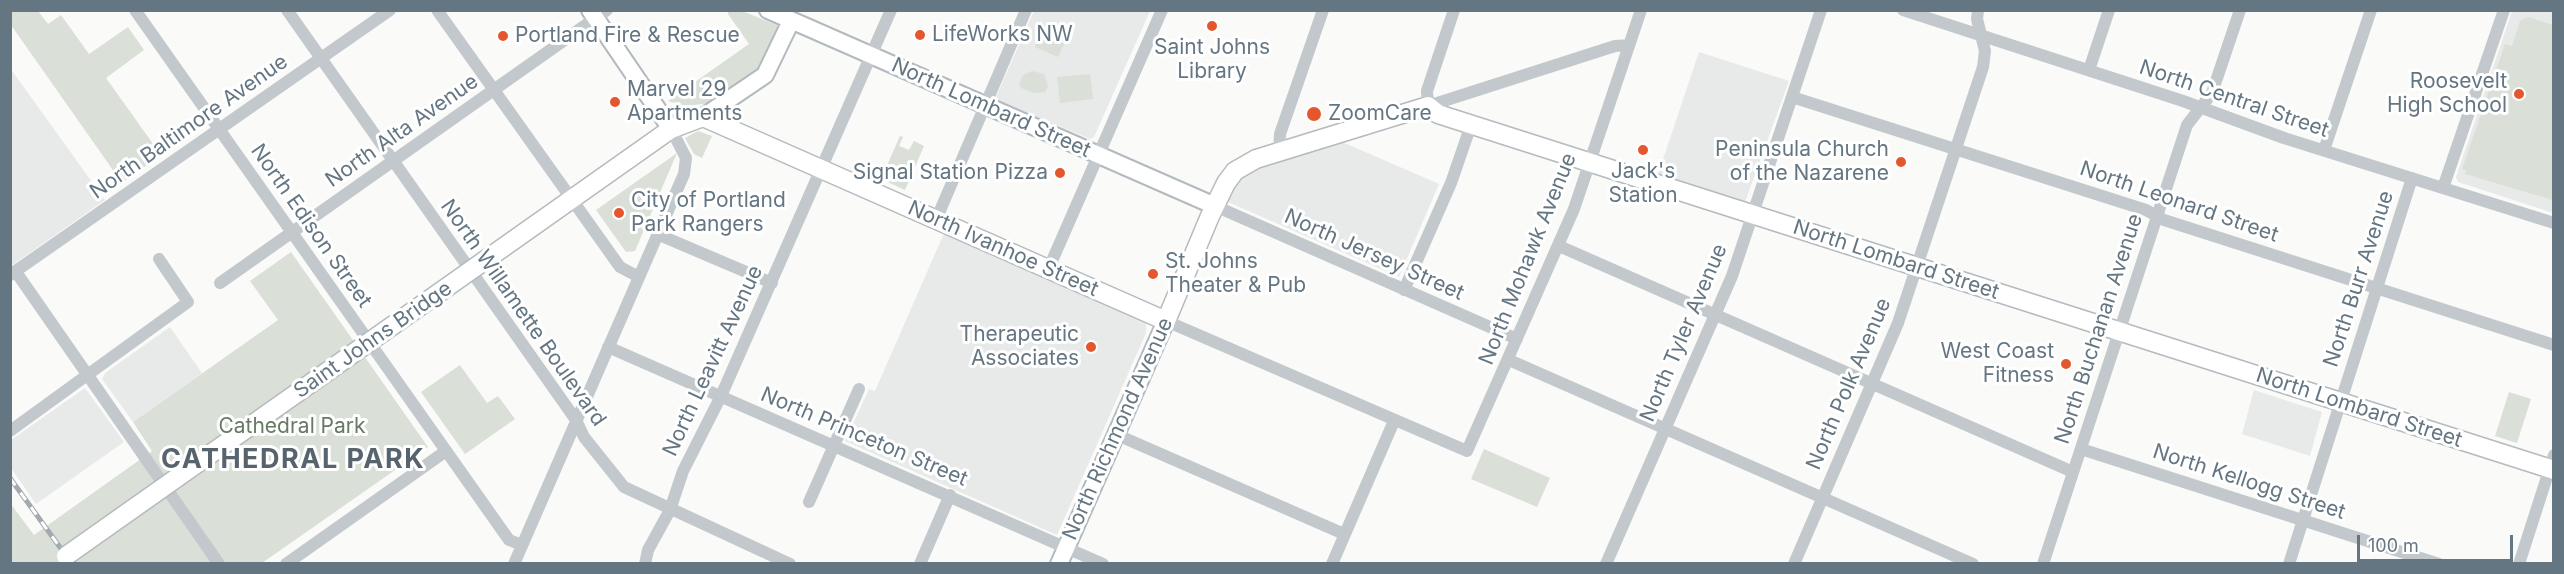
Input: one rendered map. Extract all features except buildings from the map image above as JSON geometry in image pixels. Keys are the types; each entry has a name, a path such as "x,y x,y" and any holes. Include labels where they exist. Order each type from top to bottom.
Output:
{"main road":[{"path":"1279,152 1428,106"},
{"name":"North Lombard Street","path":"1428,106 1438,114 1471,125 1915,267 2340,402 2552,464"},
{"path":"671,129 703,117"},
{"name":"North Ivanhoe Street","path":"703,117 1166,321"},
{"name":"Saint Johns Bridge","path":"55,564 671,129"},
{"name":"North Richmond Avenue","path":"1166,321 1215,206 1231,175 1241,166 1279,152"}],"street":[{"name":"North Edison Street","path":"135,10 509,540 522,545"},
{"name":"North Willamette Boulevard","path":"287,10 576,420 584,437 624,487 786,563"},
{"name":"North Baltimore Avenue","path":"13,274 390,10"},
{"path":"437,10 620,267 639,277"},
{"name":"North Lombard Street","path":"768,10 1215,206"},
{"name":"North Leavitt Avenue","path":"645,564 648,550 670,510 683,471 722,396 891,10"},
{"path":"936,220 1026,10"},
{"path":"1048,270 1162,10"},
{"path":"1279,152 1280,134 1323,10"},
{"path":"1454,10 1427,91 1428,106 1615,46 1629,45"},
{"name":"North Mohawk Avenue","path":"1467,451 1559,246 1641,10"},
{"name":"North Tyler Avenue","path":"1606,564 1737,264 1751,214 1821,10"},
{"name":"North Central Street","path":"1903,10 2324,150 2553,223"},
{"name":"North Polk Avenue","path":"1794,564 1898,323 1956,149 1983,67 1985,51 1980,35 1978,10"},
{"path":"2089,70 2109,10"},
{"name":"North Buchanan Avenue","path":"2043,564 2187,125 2212,93 2240,10"},
{"path":"2324,150 2371,10"},
{"path":"2443,188 2504,10"},
{"path":"514,564 686,166 683,149 598,13"},
{"name":"North Alta Avenue","path":"220,283 495,90 598,13"},
{"path":"703,117 765,75 791,21"},
{"name":"North Leonard Street","path":"1792,97 2553,345"},
{"path":"1404,290 1451,183 1471,125"},
{"name":"North Burr Avenue","path":"2289,564 2412,178"},
{"name":"North Jersey Street","path":"1215,206 1517,339"},
{"path":"657,234 772,283"},
{"path":"1559,246 2073,472"},
{"path":"10,431 188,302 159,259"},
{"path":"13,274 88,374 219,564"},
{"name":"North Ivanhoe Street","path":"1166,321 1467,451"},
{"name":"North Richmond Avenue","path":"1059,564 1166,321"},
{"name":"North Princeton Street","path":"608,347 1103,564"},
{"path":"1509,360 1973,564"},
{"path":"808,502 859,389"},
{"path":"1332,564 1394,421"},
{"path":"1115,434 1344,534"},
{"name":"North Kellogg Street","path":"2081,449 2439,564"},
{"path":"286,564 446,451"},
{"path":"2519,564 2552,464"},
{"path":"920,564 950,495"}],"shaded area":[{"path":"1034,11 1150,11 1094,137 1090,139 995,99"},
{"name":"Roosevelt High School","path":"2512,11 2553,11 2553,213 2458,182 2456,177"},
{"path":"1699,52 1789,81 1745,202 1658,174"},
{"path":"10,68 105,200 11,266 10,266"},
{"path":"1340,141 1439,184 1399,277 1228,202 1235,184 1254,167"},
{"path":"945,231 1146,322 1146,333 1057,535 845,441 869,389 875,391"},
{"path":"170,327 202,373 133,422 102,379 105,373"},
{"path":"85,388 124,442 36,504 11,468 11,440"},
{"path":"2254,390 2322,412 2310,456 2242,434"}],"green space":[{"path":"10,11 38,11 48,24 61,15 89,54 128,27 144,50 106,78 161,155 122,183 11,25"},
{"path":"728,11 742,11 777,25 778,31 764,66 711,103 685,106 668,101 749,44"},
{"name":"Roosevelt High School","path":"2528,17 2553,25 2553,200 2465,174 2466,170 2462,169 2505,44 2512,46 2520,21"},
{"path":"1045,23 1069,33 1058,57 1035,47"},
{"path":"1032,71 1044,74 1048,86 1045,92 1033,93 1021,88 1019,84 1023,75"},
{"path":"1090,74 1093,99 1060,103 1057,77"},
{"path":"698,131 712,136 702,158 694,154 685,138"},
{"path":"900,136 903,137 899,146 909,150 914,141 924,146 905,190 881,179"},
{"path":"677,153 635,251 626,252 596,210"},
{"name":"Cathedral Park","path":"291,252 428,447 262,563 11,563 10,503 34,535 152,451 133,422 278,320 250,281"},
{"path":"460,365 487,403 498,396 515,419 465,454 421,392"},
{"path":"2509,392 2531,399 2517,443 2495,436"},
{"path":"1484,449 1550,478 1537,507 1471,479"}],"railway":[{"path":"10,478 72,564"}],"place":[{"name":"Saint Johns Library","path":"1212,26"},
{"name":"LifeWorks NW","path":"920,35"},
{"name":"Portland Fire & Rescue","path":"503,36"},
{"name":"Roosevelt High School","path":"2519,94"},
{"name":"Marvel 29 Apartments","path":"615,102"},
{"name":"ZoomCare","path":"1314,114"},
{"name":"Jack's Station","path":"1643,150"},
{"name":"Peninsula Church of the Nazarene","path":"1901,162"},
{"name":"Signal Station Pizza","path":"1060,173"},
{"name":"City of Portland Park Rangers","path":"619,213"},
{"name":"St. Johns Theater & Pub","path":"1153,274"},
{"name":"Therapeutic Associates","path":"1091,347"},
{"name":"West Coast Fitness","path":"2066,364"}],"district":[{"name":"CATHEDRAL PARK","path":"293,460"}]}
